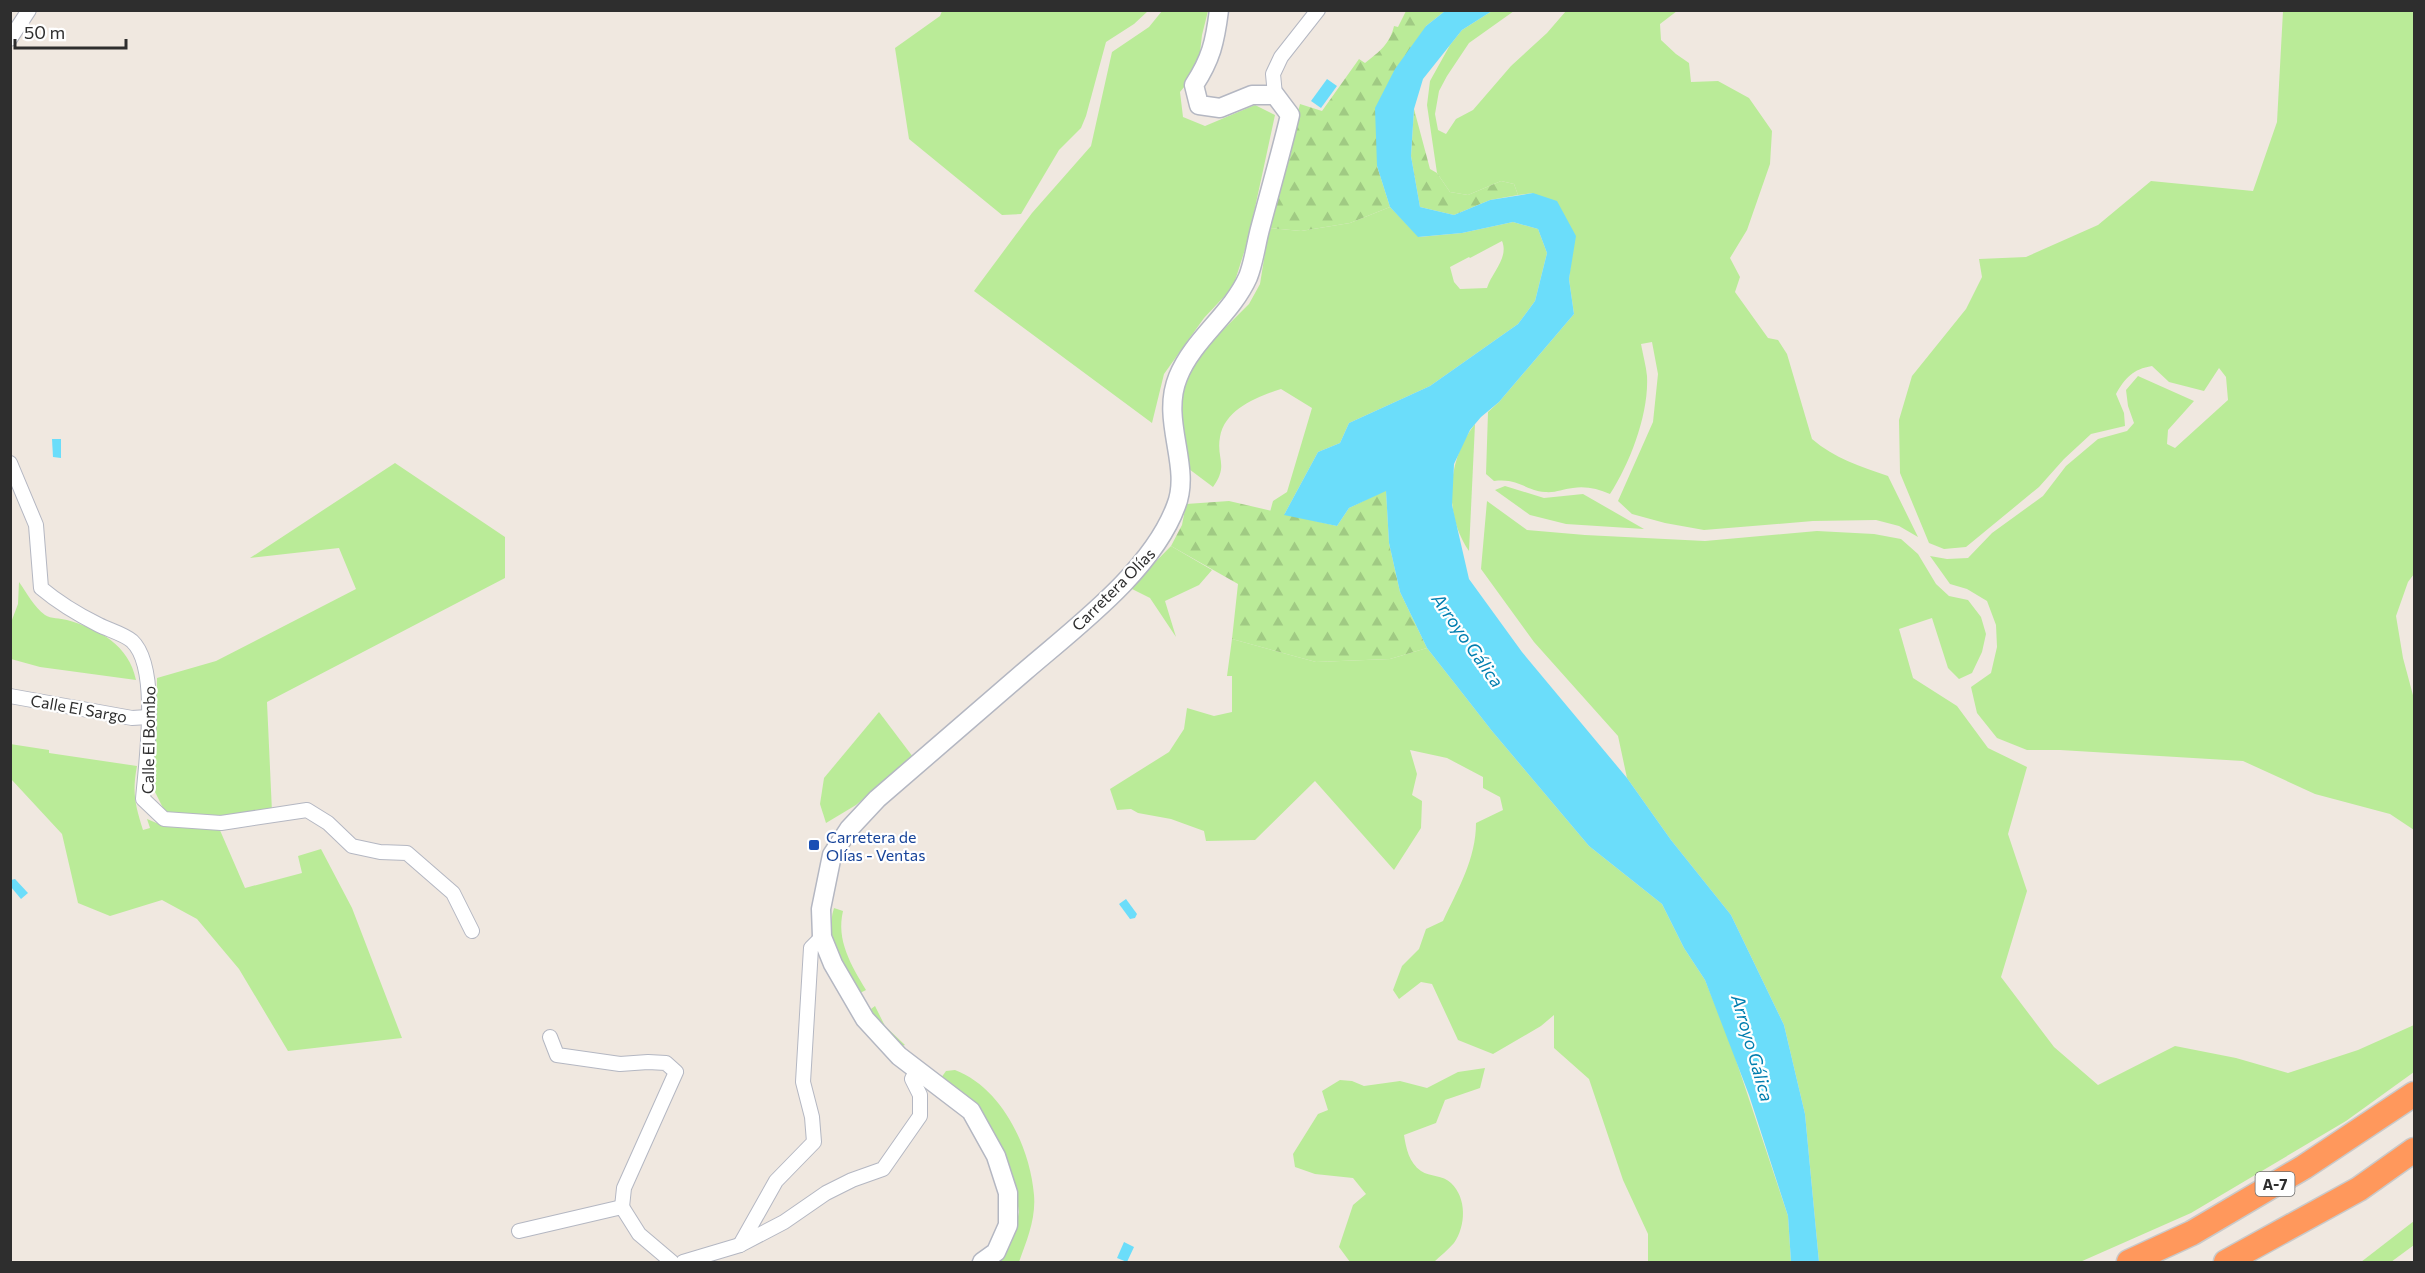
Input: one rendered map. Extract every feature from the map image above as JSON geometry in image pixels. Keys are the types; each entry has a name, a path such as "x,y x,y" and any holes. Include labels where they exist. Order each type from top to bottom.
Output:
{"highway":[{"name":"A-7","path":"2129,1263 2192,1233 2304,1167 2415,1094"},
{"path":"2226,1263 2359,1189 2415,1150"}],"main road":[{"path":"1219,10 1215,43 1207,64 1194,85 1199,105 1220,108 1252,95 1275,95"},
{"name":"Carretera Olías","path":"822,937 821,909 832,855 849,828 877,799 1096,609 1158,543 1176,508 1180,494 1180,478 1170,406 1178,376 1198,345 1232,305 1248,275 1290,115 1275,95"},
{"path":"822,937 833,964 865,1019 899,1056 971,1111 996,1156 1008,1193 1008,1225 996,1252 982,1263"}],"street":[{"path":"10,39 29,10"},
{"path":"1275,95 1273,74 1281,57 1318,10"},
{"name":"Calle El Bombo","path":"10,463 36,525 41,588 65,608 132,642 145,663 149,678 144,799 164,819 221,823 307,810 328,823 352,846 380,852 407,853 453,893 472,931"},
{"name":"Calle El Sargo","path":"10,696 132,718 148,717"},
{"path":"740,1245 776,1181 814,1142 812,1117 803,1082 811,948 822,937"},
{"path":"550,1037 557,1055 620,1064 648,1062 666,1064 676,1072 624,1188 622,1207 639,1234 672,1263"},
{"path":"683,1263 740,1245 784,1222 852,1180 883,1169 920,1116 920,1095 912,1079 917,1070"},
{"path":"519,1230 622,1207"}],"green space":[{"path":"942,11 1148,11 1134,24 1106,42 1081,128 1059,150 1021,214 1002,215 909,139 895,48 940,16"},
{"path":"1162,11 1208,11 1202,35 1198,70 1180,92 1183,117 1205,126 1255,105 1275,115 1248,240 1233,287 1204,318 1164,374 1152,423 974,291 1032,213 1091,146 1112,52 1149,27"},
{"path":"1406,11 1445,11 1426,26 1377,166 1390,207 1350,223 1301,231 1269,228 1300,104 1322,111 1359,59 1365,63 1383,47 1390,38 1394,26 1398,27"},
{"path":"1492,11 1514,11 1469,43 1447,76 1439,91 1435,114 1438,130 1446,134 1456,119 1473,110 1511,66 1547,33 1566,11 1677,11 1660,24 1661,40 1689,63 1691,82 1718,81 1749,98 1772,131 1770,164 1747,230 1730,258 1740,277 1735,292 1768,338 1778,340 1787,354 1812,439 1839,457 1888,476 1918,537 1899,526 1876,520 1813,521 1704,530 1632,514 1618,501 1653,422 1658,374 1652,342 1641,344 1647,376 1647,391 1637,438 1610,494 1583,487 1545,492 1510,481 1494,481 1486,474 1488,412 1574,314 1569,279 1571,261 1533,193 1518,195 1514,184 1501,181 1468,195 1450,192 1437,173 1427,105 1430,81 1450,45 1462,30"},
{"path":"2283,11 2414,11 2414,574 2408,582 2396,616 2403,658 2414,699 2414,830 2390,814 2315,794 2243,761 2027,750 1997,738 1977,713 1971,687 1991,673 1997,647 1996,625 1987,601 1967,589 1950,584 1930,556 1947,559 1968,558 1992,533 2043,496 2066,466 2098,439 2127,431 2134,423 2128,406 2126,390 2138,376 2194,401 2168,430 2167,444 2175,448 2228,400 2226,377 2219,368 2204,391 2169,382 2152,366 2135,372 2126,379 2116,394 2124,413 2125,426 2091,434 2039,487 1966,547 1944,549 1929,543 1900,473 1899,420 1912,376 1966,309 1982,277 1979,259 2026,257 2098,225 2151,181 2253,191 2277,122"},
{"path":"1414,109 1430,169 1437,173 1450,192 1468,195 1501,181 1514,184 1518,195 1490,200 1454,215 1420,207 1411,156"},
{"path":"1390,207 1419,237 1462,233 1513,222 1538,229 1547,253 1535,301 1518,324 1430,386 1349,423 1340,443 1318,452 1284,515 1270,512 1273,501 1287,492 1312,408 1281,389 1252,400 1235,412 1223,427 1220,437 1221,467 1213,487 1189,469 1179,401 1190,370 1215,338 1249,304 1260,284 1269,228 1301,231 1350,223","holes":["1502,241 1504,247 1502,259 1487,288 1460,289 1454,282 1450,267"]},
{"path":"1475,424 1469,551 1455,520 1452,487 1459,453"},
{"path":"395,463 505,537 505,578 267,702 272,812 215,817 165,812 154,790 152,769 156,739 157,678 216,661 356,589 339,548 250,558"},
{"path":"1505,486 1544,498 1583,494 1644,529 1566,524 1530,515 1495,490"},
{"path":"1386,490 1389,543 1400,592 1427,648 1390,659 1316,662 1232,639 1238,584 1171,546 1182,525 1186,504 1229,501 1337,526 1349,508"},
{"path":"1487,501 1527,530 1705,541 1817,531 1874,534 1901,539 1918,554 1936,584 1949,596 1968,600 1981,617 1986,634 1982,652 1972,673 1959,679 1948,668 1932,618 1899,629 1913,678 1957,706 1988,748 2027,767 2008,834 2027,891 2001,977 2054,1047 2098,1085 2175,1046 2236,1058 2288,1073 2358,1050 2414,1025 2414,1072 2346,1121 2191,1213 2080,1262 1819,1262 1805,1114 1784,1025 1731,915 1671,840 1627,778 1618,736 1534,642 1481,569"},
{"path":"1171,546 1212,570 1199,585 1165,601 1176,637 1150,598 1130,588"},
{"path":"19,582 34,604 45,615 90,628 111,640 127,657 136,680 40,667 11,659 10,625 18,604"},
{"path":"1232,639 1316,662 1390,659 1427,648 1492,731 1589,846 1662,904 1684,948 1705,980 1730,1042 1788,1216 1791,1262 1648,1262 1648,1234 1623,1180 1589,1079 1554,1048 1554,1015 1541,1026 1493,1054 1458,1040 1432,984 1421,982 1399,999 1393,990 1402,966 1419,949 1426,929 1443,921 1470,861 1476,823 1503,810 1500,797 1483,788 1483,777 1447,758 1410,750 1417,774 1412,795 1422,801 1421,828 1394,870 1315,781 1255,840 1206,841 1204,831 1171,819 1138,813 1131,809 1117,810 1110,789 1169,752 1184,729 1187,708 1214,716 1232,712 1232,676 1227,676"},
{"path":"879,712 913,757 856,805 826,823 820,804 824,778"},
{"path":"10,744 49,750 49,753 137,766 135,798 143,830 150,828 147,819 166,827 219,828 245,888 302,873 298,856 321,849 352,908 402,1038 288,1051 239,969 197,919 162,900 110,916 78,903 62,834 11,779"},
{"path":"834,908 843,911 841,922 843,942 850,962 866,990 860,993 837,953 832,931"},
{"path":"875,1006 885,1026 905,1045 899,1047 873,1016 871,1009"},
{"path":"1485,1068 1480,1088 1445,1100 1436,1123 1404,1135 1409,1155 1417,1168 1448,1180 1460,1196 1463,1220 1454,1243 1434,1262 1350,1262 1339,1247 1353,1205 1366,1194 1353,1178 1315,1174 1295,1167 1293,1154 1318,1114 1328,1110 1322,1091 1340,1080 1352,1081 1364,1086 1400,1081 1427,1088 1458,1072"},
{"path":"955,1070 987,1090 1000,1105 1011,1121 1027,1158 1034,1195 1034,1212 1019,1262 995,1262 1014,1235 1019,1212 1015,1188 941,1078 946,1071"},
{"path":"2414,1221 2414,1245 2391,1262 2361,1262"}],"water":[{"name":"Arroyo Gálica","path":"1445,11 1492,11 1462,30 1423,79 1414,109 1411,156 1420,207 1454,215 1490,200 1533,193 1557,201 1576,236 1569,279 1574,314 1499,402 1470,430 1454,464 1452,505 1469,579 1522,652 1627,778 1671,840 1731,915 1784,1025 1805,1114 1819,1262 1791,1262 1788,1216 1749,1095 1705,980 1684,948 1662,904 1589,846 1492,731 1427,648 1400,592 1389,543 1386,491 1349,508 1337,526 1284,515 1318,452 1340,443 1349,423 1430,386 1518,324 1535,301 1547,253 1538,229 1513,222 1462,233 1418,237 1390,207 1377,166 1375,108 1395,69 1426,26"},
{"path":"1327,79 1337,86 1321,108 1311,101"},
{"path":"52,439 61,439 61,458 53,457"},
{"path":"15,879 28,893 21,899 11,887 11,880"},
{"path":"1126,899 1137,914 1135,918 1130,919 1119,904"},
{"path":"1124,1242 1134,1247 1127,1262 1117,1258"}],"place":[{"name":"Carretera de Olías - Ventas","path":"814,845"}]}
